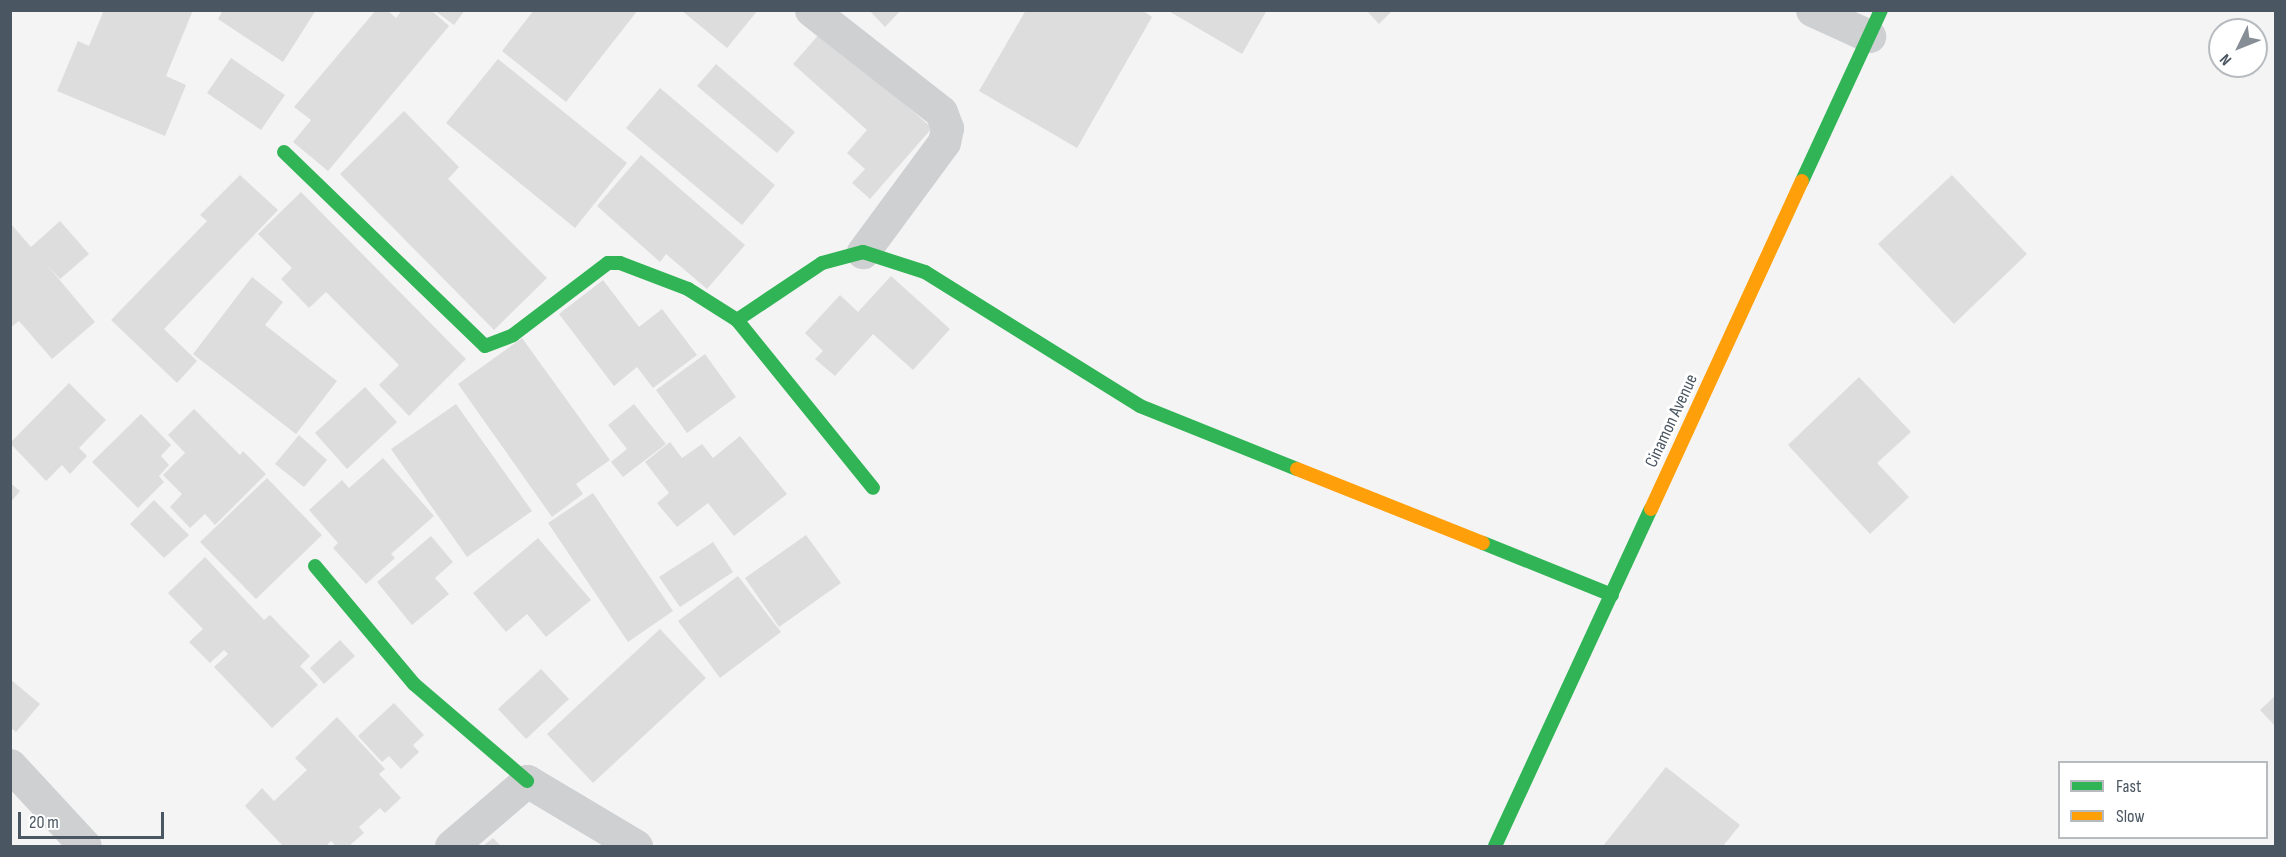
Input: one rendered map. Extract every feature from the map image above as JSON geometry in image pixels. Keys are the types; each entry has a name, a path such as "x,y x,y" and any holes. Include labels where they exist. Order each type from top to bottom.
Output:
{"street":[{"path":"811,10 941,112 947,128 944,142 863,252"},
{"path":"1812,10 1875,23"},
{"name":"Cinamon Avenue","path":"1495,846 1875,23"},
{"path":"284,152 485,346 513,335 608,263 620,263 688,289 737,320 873,488"},
{"path":"737,320 822,263 863,252 925,272 1023,330 1140,405 1612,595"},
{"path":"315,566 414,684 527,781 636,846"},
{"path":"10,765 85,846"},
{"path":"452,846 527,781"}],"building":[{"path":"104,10 193,10 166,76 186,85 165,136 57,91 78,41 89,46"},
{"path":"223,10 316,10 283,62 218,19"},
{"path":"376,10 387,10 396,18 402,10 431,10 449,26 328,171 293,142 311,120 294,107"},
{"path":"434,10 465,10 454,25"},
{"path":"534,10 638,10 566,102 502,51"},
{"path":"681,10 758,10 727,48"},
{"path":"869,10 901,10 885,27"},
{"path":"1026,10 1142,10 1152,17 1077,148 979,91"},
{"path":"1167,10 1267,10 1242,54"},
{"path":"1366,10 1393,10 1379,24"},
{"path":"822,31 932,128 870,199 852,183 865,169 847,153 867,130 793,64"},
{"path":"231,58 285,95 261,130 207,93"},
{"path":"498,59 627,163 575,228 446,123"},
{"path":"716,64 795,132 777,153 697,86"},
{"path":"660,88 775,185 742,225 626,128"},
{"path":"404,111 459,167 448,179 547,278 494,330 340,174"},
{"path":"641,155 745,245 707,289 666,254 660,262 597,206"},
{"path":"240,175 278,210 164,329 197,361 177,383 111,320 207,221 200,215"},
{"path":"1952,175 2027,254 1954,324 1878,244"},
{"path":"301,192 466,359 409,416 379,385 399,365 326,292 309,308 281,279 292,268 258,234"},
{"path":"60,221 89,254 60,279 47,265 95,322 52,359 19,321 10,328 10,223 31,247"},
{"path":"891,276 950,329 913,370 873,334 835,376 815,359 823,351 805,333 840,295 858,312"},
{"path":"252,277 283,302 265,325 337,381 296,434 193,354"},
{"path":"603,280 639,327 662,309 697,355 653,388 637,367 614,386 559,314"},
{"path":"522,338 610,460 576,484 583,494 552,517 458,384"},
{"path":"705,354 736,397 687,433 656,390"},
{"path":"1859,377 1911,432 1877,463 1909,497 1870,534 1788,445"},
{"path":"69,383 106,420 79,448 87,456 70,474 62,465 46,481 10,443"},
{"path":"365,387 397,422 347,469 315,433"},
{"path":"456,404 532,511 467,557 391,449"},
{"path":"634,404 666,444 623,477 611,462 627,449 608,425"},
{"path":"194,409 240,455 243,451 266,474 215,525 205,514 190,528 170,507 182,494 163,475 185,453 168,435"},
{"path":"141,414 171,445 161,456 169,465 159,476 164,482 138,508 92,462"},
{"path":"299,435 327,460 304,487 275,464"},
{"path":"740,436 787,494 734,536 708,503 677,527 657,503 669,493 645,462 670,442 682,458 702,444 713,458"},
{"path":"383,458 434,516 391,554 395,558 366,584 333,548 338,543 309,510 342,480 349,488"},
{"path":"267,478 322,535 256,599 200,542"},
{"path":"10,483 20,491 10,503"},
{"path":"593,493 673,611 628,642 548,523"},
{"path":"154,500 189,535 164,558 130,524"},
{"path":"806,535 841,583 779,627 745,578"},
{"path":"431,536 453,562 435,578 449,594 412,625 377,582"},
{"path":"538,538 591,600 546,637 527,614 506,632 473,593"},
{"path":"713,542 733,572 680,607 659,577"},
{"path":"205,557 264,620 270,615 310,656 300,666 318,685 272,728 214,667 228,654 224,650 210,663 189,642 203,629 168,593"},
{"path":"738,576 781,632 720,678 678,621"},
{"path":"660,629 706,678 593,783 547,734"},
{"path":"340,640 355,656 324,684 310,668"},
{"path":"541,669 569,699 526,739 498,709"},
{"path":"10,679 40,704 16,732 10,727"},
{"path":"2276,695 2276,727 2260,710"},
{"path":"394,703 424,735 413,745 419,752 401,769 389,756 382,762 358,736"},
{"path":"337,717 385,769 379,774 401,798 385,813 380,808 359,827 364,833 349,846 336,846 331,841 326,846 283,846 245,806 262,788 274,801 307,770 295,758"},
{"path":"1666,767 1740,825 1723,846 1603,846"},
{"path":"493,838 501,846 483,846"}],"traffic: fast":[{"path":"1802,181 1881,10"},
{"path":"284,152 485,346 513,335 608,263 620,263 688,289 737,320 873,488"},
{"path":"737,320 822,263 863,252 925,272 1140,406 1297,469"},
{"path":"1495,846 1651,509"},
{"path":"1483,543 1612,595"},
{"path":"315,566 414,684 527,781"}],"traffic: slow":[{"path":"1651,509 1802,181"},
{"path":"1297,469 1483,543"}]}
